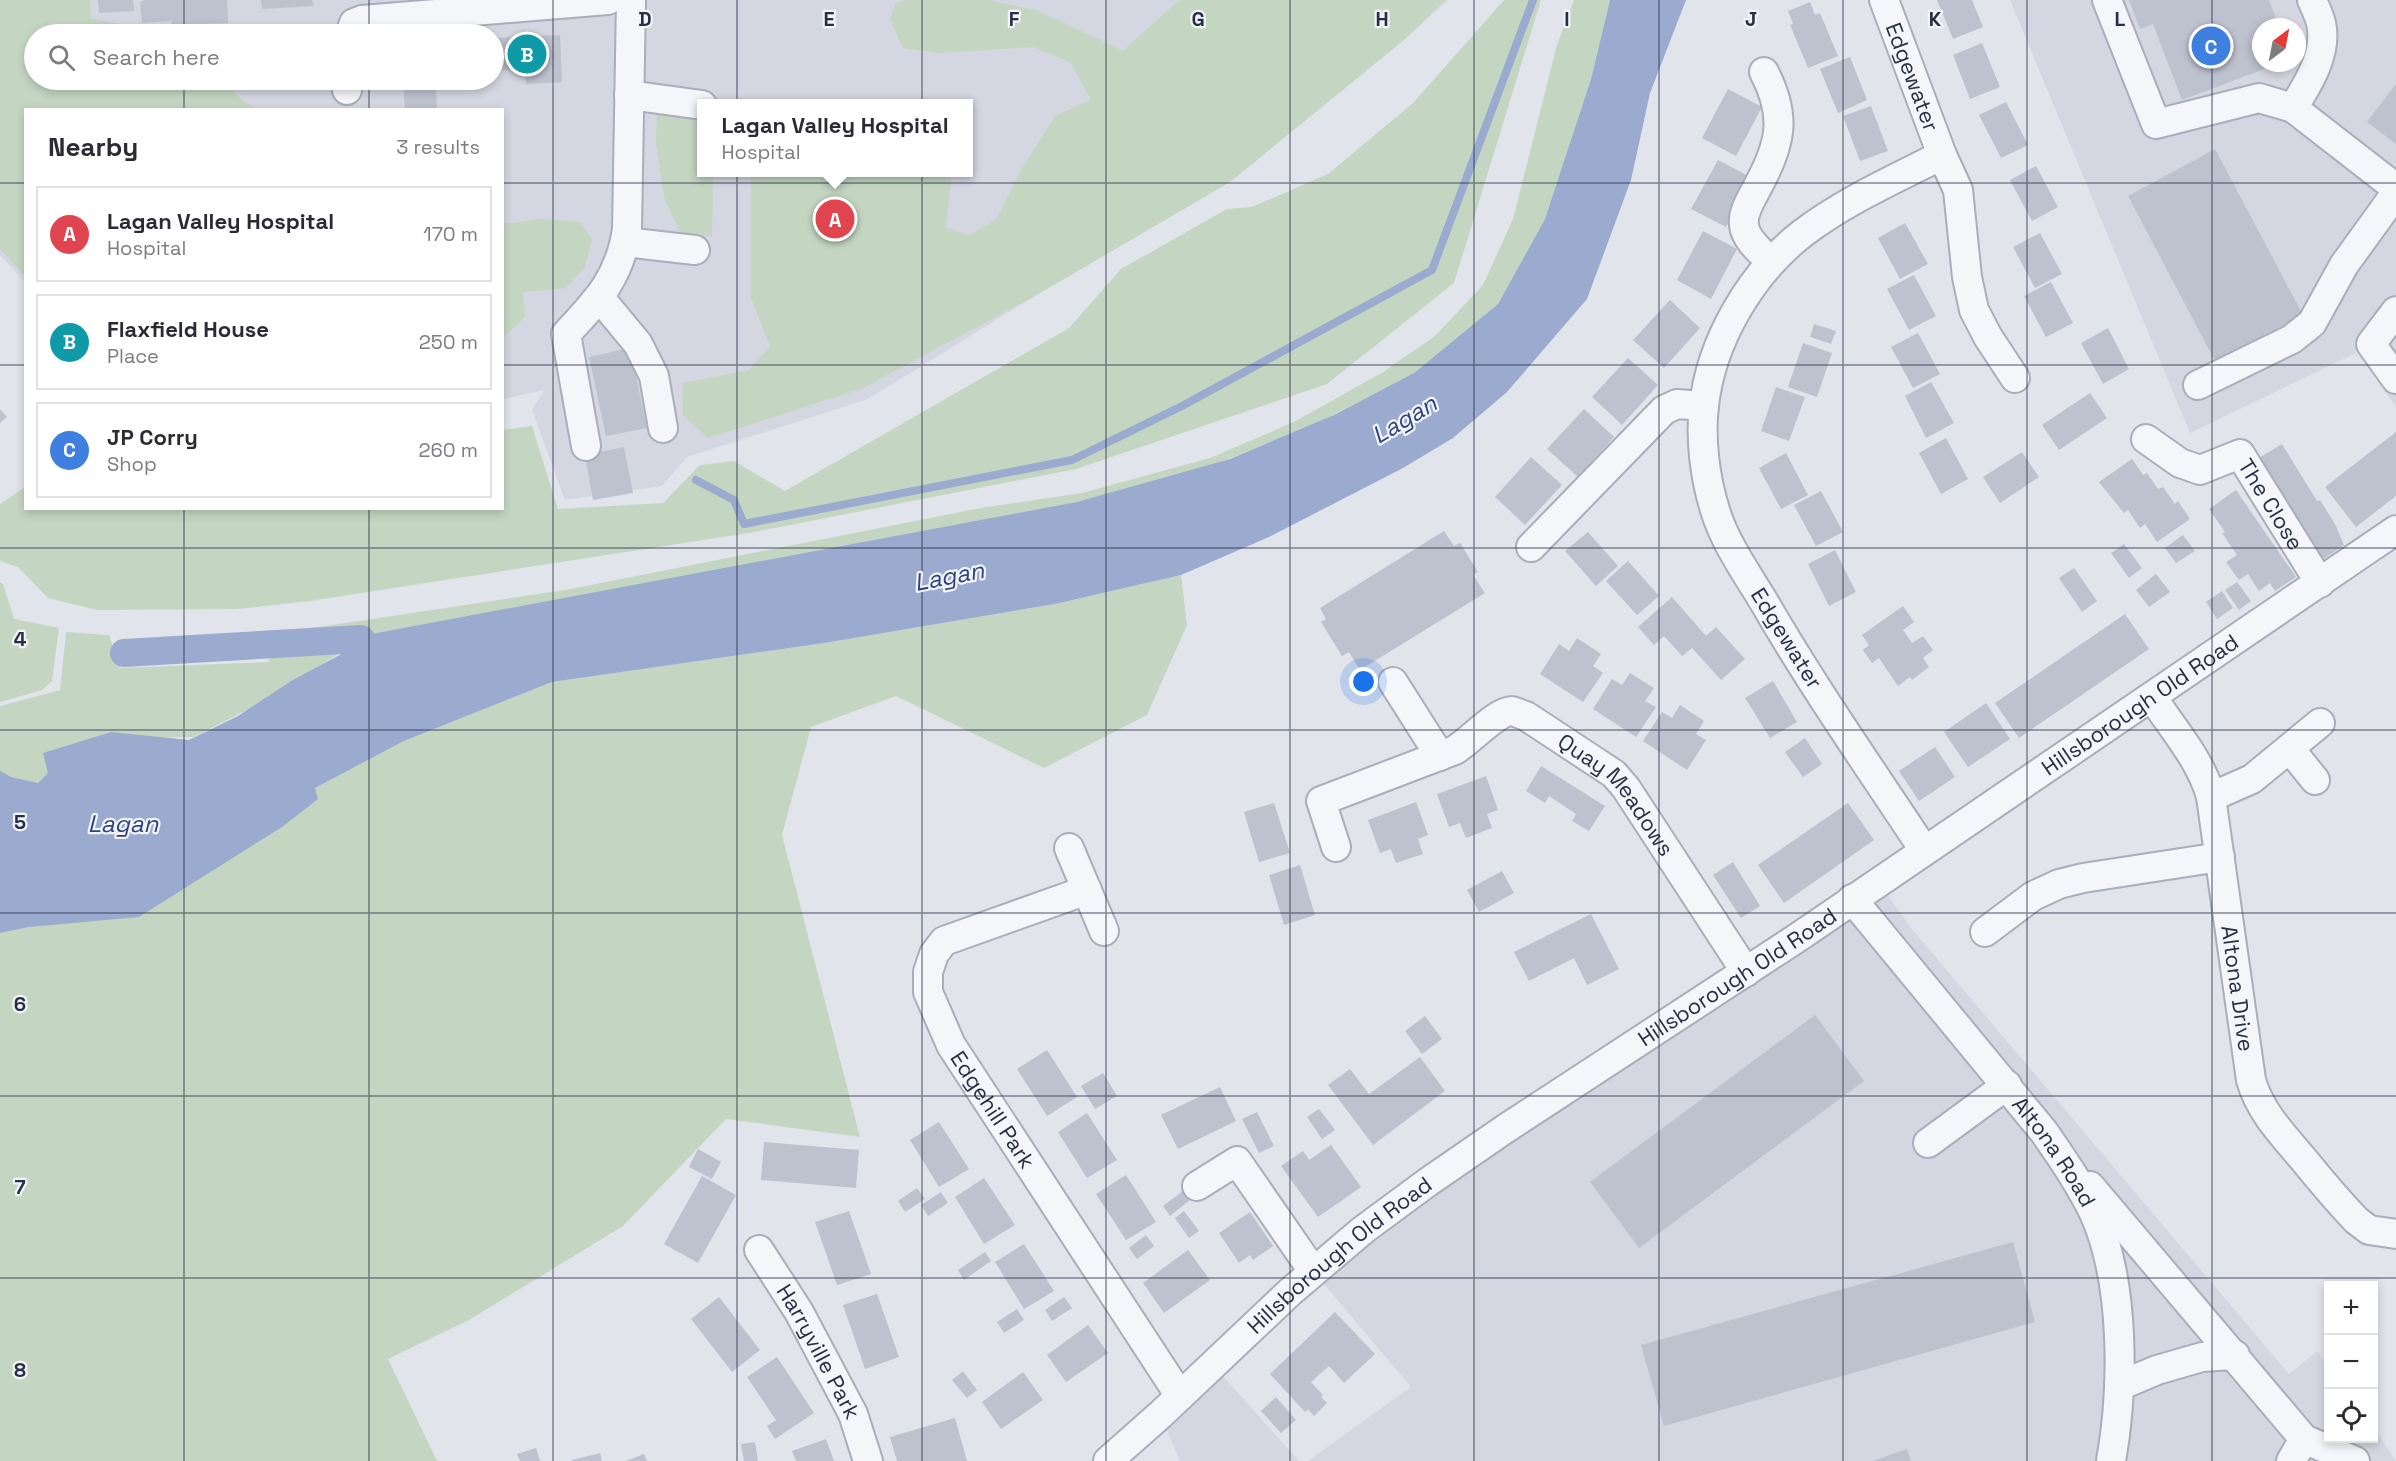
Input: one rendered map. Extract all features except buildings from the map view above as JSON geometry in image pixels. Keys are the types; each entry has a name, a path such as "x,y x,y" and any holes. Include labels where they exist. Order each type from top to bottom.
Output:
{"street":[{"path":"354,24 362,20 608,0"},
{"path":"586,446 566,334 600,298 618,268 625,242 629,95 642,32 631,0"},
{"name":"Edgewater","path":"1884,0 1942,155 1958,190 1967,277 1974,310 1988,337 2015,378"},
{"path":"2107,0 2156,124 2259,98 2293,108 2396,188"},
{"path":"2293,108 2315,69 2321,49 2321,24 2313,0"},
{"path":"1764,72 1775,94 1780,118 1766,172 1744,216 1744,228 1756,247 1771,262"},
{"path":"629,95 697,104"},
{"name":"Edgewater","path":"1924,850 1775,622 1736,556 1715,512 1707,472 1704,406 1722,339 1738,308 1771,262 1802,234 1838,209 1942,155"},
{"path":"2198,386 2292,339 2312,323 2344,265 2396,193"},
{"path":"625,242 695,250"},
{"path":"600,298 638,344 654,376 663,428"},
{"path":"2396,311 2371,345 2396,379"},
{"path":"1531,547 1664,410 1677,404 1704,406"},
{"name":"The Close","path":"2146,439 2180,464 2200,470 2240,454 2320,583"},
{"name":"Hillsborough Old Road","path":"1108,1461 1313,1271 1363,1230 1457,1162 1746,972 2396,530"},
{"path":"1393,682 1440,756"},
{"name":"Altona Drive","path":"2152,697 2206,779 2211,797 2255,1095 2262,1109 2280,1132 2356,1221 2369,1230 2396,1234"},
{"name":"Quay Meadows","path":"1336,847 1321,801 1440,756 1469,741 1499,715 1512,711 1526,716 1614,774 1626,788 1746,972"},
{"path":"2211,797 2252,779 2320,723"},
{"path":"2290,749 2315,780"},
{"path":"1070,848 1104,931"},
{"path":"1985,932 2033,896 2059,884 2083,878 2220,858"},
{"name":"Edgehill Park","path":"1087,890 944,941 934,954 928,972 927,992 942,1026 971,1077 1180,1396"},
{"name":"Altona Road","path":"1852,899 2044,1132 2071,1171 2094,1215 2108,1258 2116,1304 2119,1386 2116,1433 2111,1461"},
{"path":"1928,1143 2007,1085"},
{"path":"2044,1132 2243,1365 2297,1450 2355,1461"},
{"path":"1197,1186 1238,1161 1313,1271"},
{"name":"Harryville Park","path":"759,1250 799,1312 853,1414 868,1461"},
{"path":"2119,1386 2157,1370 2202,1357 2243,1365"}],"shaded area":[{"path":"0,0 1448,0 1404,40 1230,182 1035,296 868,399 687,457 662,486 565,500 532,410 544,390 504,399 504,108 24,108 24,281 0,255"},
{"path":"2010,0 2396,0 2396,407 2358,352 2190,433"},
{"path":"1878,881 1911,928 2289,1374 2317,1351 2324,1361 2324,1443 2378,1443 2378,1434 2396,1461 1308,1461 1411,1387 1313,1271"},
{"path":"1213,1365 1299,1461 1180,1461 1160,1415"}],"green space":[{"path":"0,0 90,0 91,18 117,24 24,24 24,90 232,90 242,100 256,108 24,108 24,275 0,249"},
{"path":"907,0 988,0 1037,10 1123,51 1179,0 1445,0 1404,40 1230,182 1035,296 861,389 708,438 683,415 682,383 749,370 770,346 751,298 751,177 952,177 946,228 969,235 996,220 1021,170 1055,116 1091,100 1070,62 1033,47 941,53 903,48 890,19 896,3"},
{"path":"1504,0 1541,0 1454,283 1327,384 1076,469 749,533 310,601 237,609 97,610 48,598 18,567 0,561 0,504 24,488 24,510 504,510 504,430 532,426 558,509 663,503 700,465 734,461 785,491 1069,328 1121,269 1227,209 1252,207 1328,174 1413,103"},
{"path":"1574,0 1610,0 1591,79 1545,219 1498,304 1410,376 1309,427 1175,480 1019,515 371,634 249,709 194,737 138,738 48,773 39,784 11,778 0,772 0,706 60,690 66,632 109,635 120,668 270,662 268,660 312,628 571,589 981,508 1082,493 1210,458 1294,422 1383,372 1435,336 1483,285 1513,219 1557,45"},
{"path":"657,112 697,119 697,177 713,177 712,236 683,236 665,201 656,144"},
{"path":"543,219 580,222 592,239 585,267 566,288 523,292 525,317 504,336 504,224"},
{"path":"1181,575 1187,625 1147,715 1044,768 896,696 811,727 782,835 860,1137 726,1119 623,1226 469,1320 388,1359 437,1461 0,1461 0,933 71,922 318,799 315,788 404,741 552,682 824,643 1055,604"},
{"path":"0,582 3,584 14,619 59,628 52,681 42,690 0,702"}],"water":[{"name":"Lagan","path":"1610,0 1686,0 1650,93 1631,180 1587,299 1507,392 1453,438 1403,468 1269,537 1181,575 1055,604 824,643 552,682 404,741 315,788 318,799 282,827 139,917 29,927 0,933 0,771 11,777 38,783 48,773 43,753 111,732 189,740 238,716 291,681 349,650 371,634 1077,502 1230,459 1334,415 1414,373 1498,304 1545,219 1591,79"}],"waterway":[{"path":"696,480 734,500 744,524 1072,460 1182,406 1432,270 1533,0"},
{"path":"124,653 361,639"}],"place":[{"name":"JP Corry","path":"2211,46"},
{"name":"Flaxfield House","path":"527,54"},
{"name":"Lagan Valley Hospital","path":"835,219"}]}
